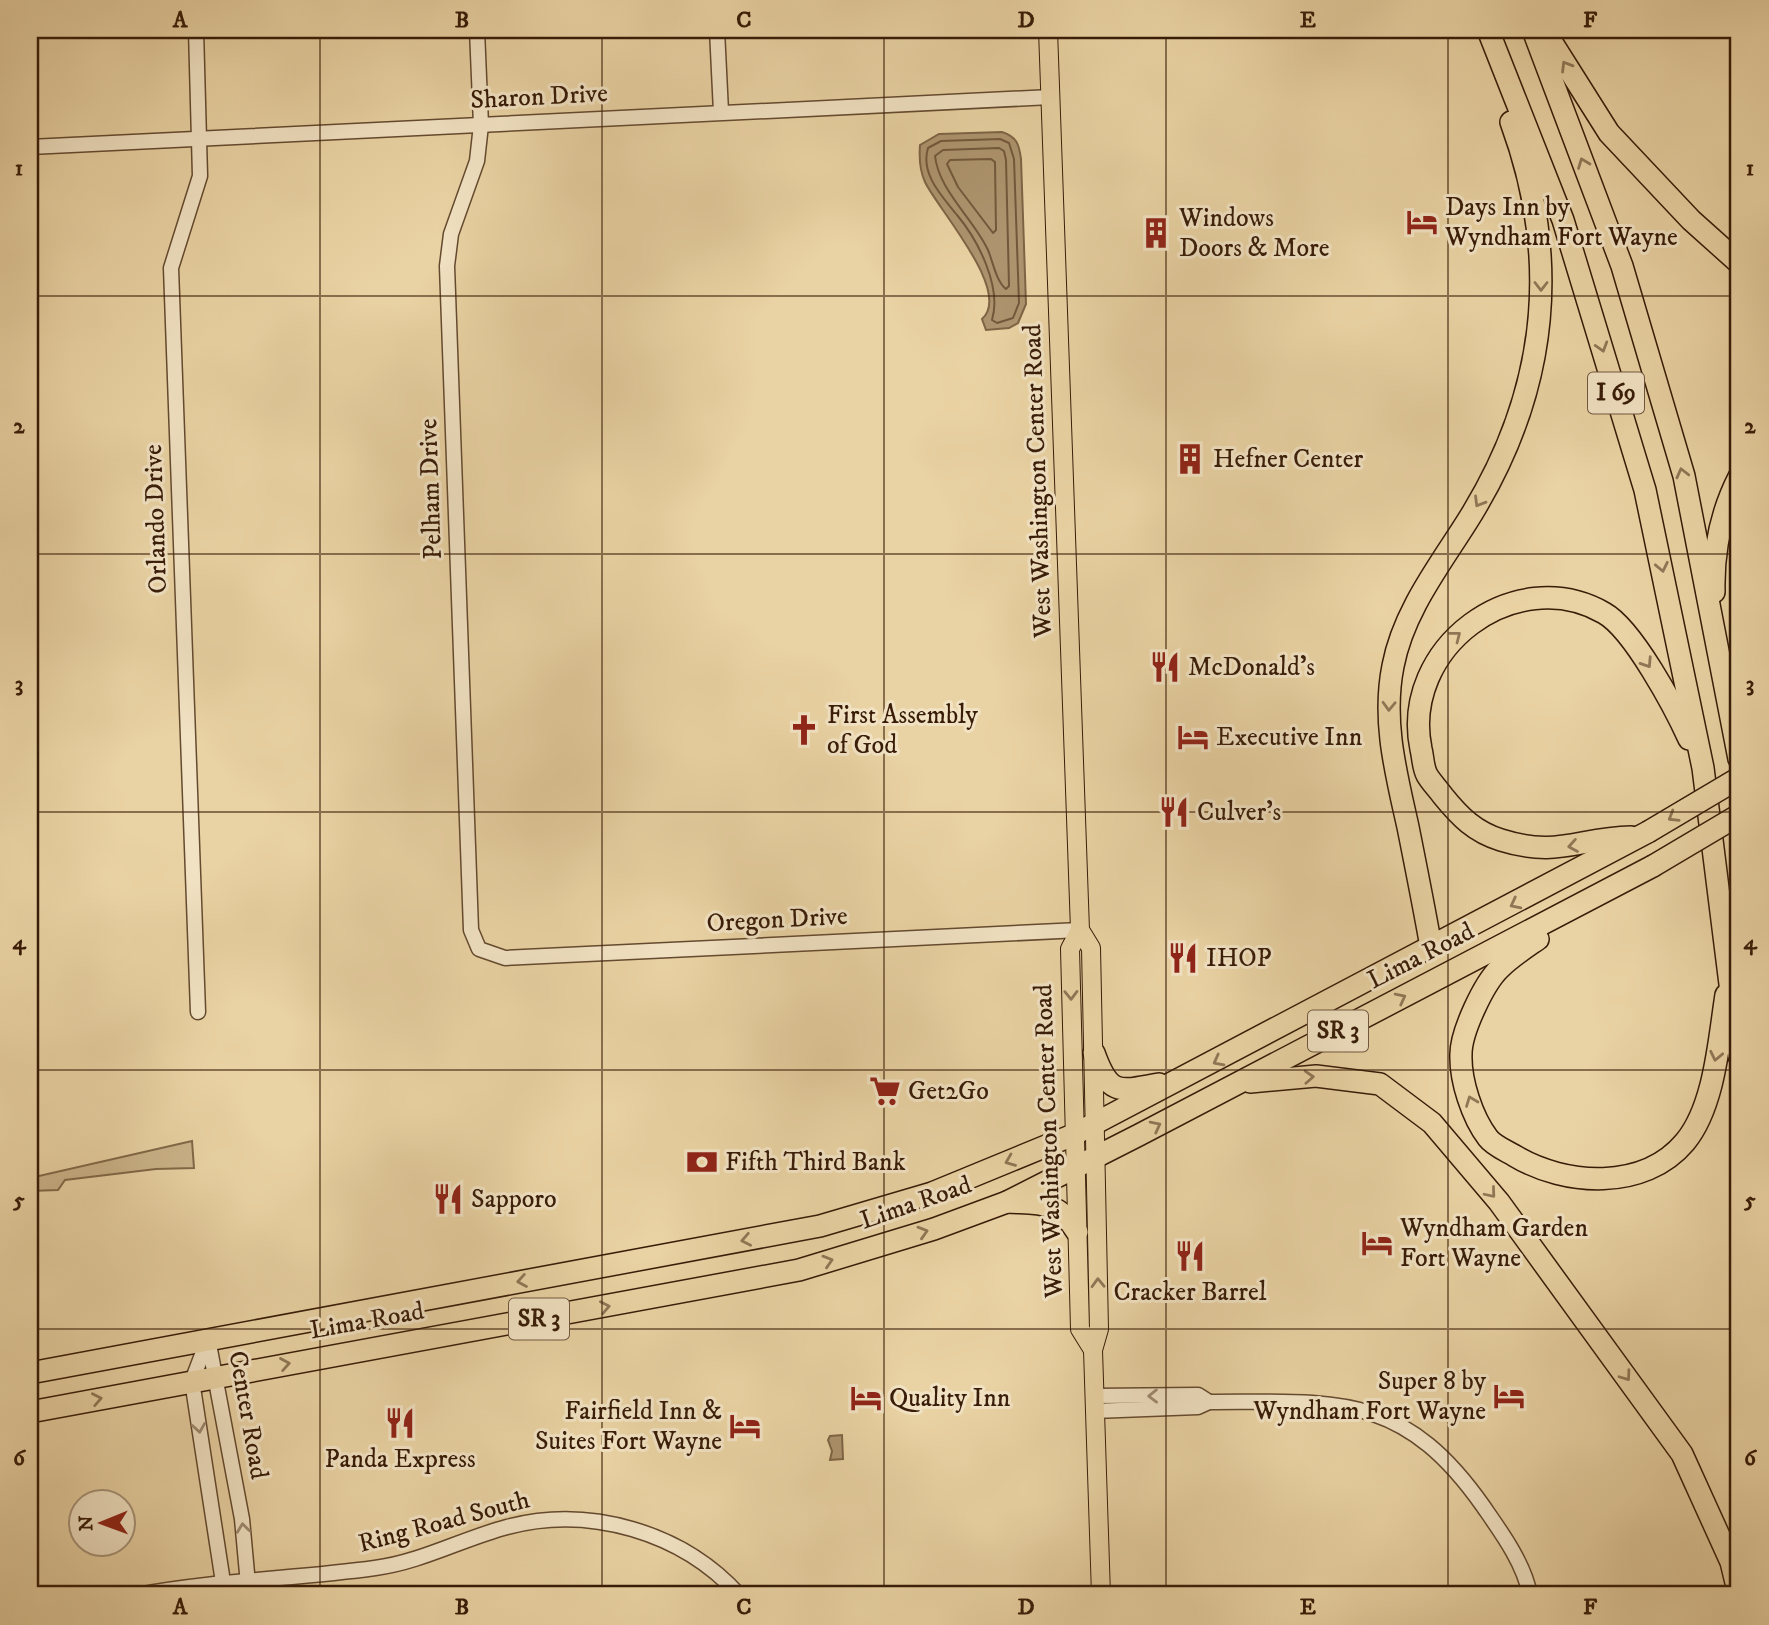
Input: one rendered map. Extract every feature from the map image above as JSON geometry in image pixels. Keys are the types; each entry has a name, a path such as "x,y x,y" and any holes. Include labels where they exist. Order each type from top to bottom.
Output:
{"highway":[{"path":"1431,947 1390,740 1388,712 1393,663 1416,603 1505,454 1532,373 1540,326 1540,242 1532,190 1483,30"},
{"name":"I 69","path":"1488,30 1563,220 1645,490 1703,768 1730,965 1739,1056"},
{"name":"I 69","path":"1533,30 1622,265 1684,476 1739,759"},
{"path":"1544,30 1609,133 1691,220 1739,263"},
{"path":"1716,636 1714,586 1718,537 1727,502 1739,477"},
{"path":"1644,834 1611,837 1544,850 1499,840 1465,823 1426,774 1416,728 1425,681 1446,643 1479,618 1524,599 1569,598 1606,613 1636,646 1672,702 1703,768"},
{"name":"Lima Road","path":"30,1373 820,1226 932,1193 1073,1135 1182,1080 1644,834 1739,778"},
{"name":"Lima Road","path":"30,1412 799,1270 934,1228 1007,1202 1241,1083 1582,905 1739,816"},
{"path":"1582,905 1498,969 1476,1004 1460,1052 1468,1098 1489,1140 1536,1169 1572,1179 1610,1178 1653,1167 1685,1141 1707,1098 1730,965"},
{"path":"1094,1053 1102,1076 1113,1088 1131,1089 1182,1080"},
{"path":"1241,1083 1316,1076 1380,1084 1432,1123 1499,1202 1682,1454 1731,1562 1739,1595"},
{"path":"1007,1202 1040,1204 1059,1209 1077,1232"}],"main road":[{"name":"West Washington Center Road","path":"1048,30 1080,930 1091,948 1099,1329 1093,1350 1101,1595"},
{"name":"West Washington Center Road","path":"1080,930 1070,949 1073,1135 1080,1329 1093,1350"}],"street":[{"name":"Orlando Drive","path":"196,30 200,176 171,268 198,1012"},
{"name":"Pelham Drive","path":"477,30 481,125 477,161 451,234 447,266 471,930 479,949"},
{"path":"717,30 721,112"},
{"name":"Sharon Drive","path":"30,147 1051,97"},
{"name":"Oregon Drive","path":"479,949 505,958 1080,930"},
{"name":"Center Road","path":"208,1339 218,1376 250,1595"},
{"name":"Center Road","path":"208,1339 192,1381 225,1589"},
{"path":"1094,1404 1198,1408 1209,1402 1334,1403 1378,1415 1407,1428 1437,1450 1467,1482 1518,1563 1530,1595"},
{"name":"Ring Road South","path":"137,1595 225,1589 249,1580 379,1568 422,1557 507,1527 562,1517 618,1527 668,1541 722,1576 739,1595"}],"shaded area":[{"path":"192,1141 194,1168 156,1169 65,1180 58,1190 30,1191 30,1178"}],"water":[{"path":"1002,132 1016,142 1021,159 1026,304 1018,323 1009,328 986,330 982,319 989,306 988,290 970,250 925,182 920,164 920,145 939,134"},
{"path":"842,1435 843,1459 830,1460 832,1451 828,1440 830,1436"}],"place":[{"name":"Days Inn by Wyndham Fort Wayne","path":"1422,222"},
{"name":"Windows Doors & More","path":"1156,233"},
{"name":"Hefner Center","path":"1190,459"},
{"name":"McDonald's","path":"1165,667"},
{"name":"First Assembly of God","path":"804,730"},
{"name":"Executive Inn","path":"1193,737"},
{"name":"Culver's","path":"1174,812"},
{"name":"IHOP","path":"1183,958"},
{"name":"Get2Go","path":"885,1091"},
{"name":"Fifth Third Bank","path":"702,1162"},
{"name":"Sapporo","path":"448,1199"},
{"name":"Wyndham Garden Fort Wayne","path":"1377,1243"},
{"name":"Cracker Barrel","path":"1190,1256"},
{"name":"Super 8 by Wyndham Fort Wayne","path":"1509,1396"},
{"name":"Quality Inn","path":"866,1398"},
{"name":"Panda Express","path":"400,1423"},
{"name":"Fairfield Inn & Suites Fort Wayne","path":"745,1426"}]}
